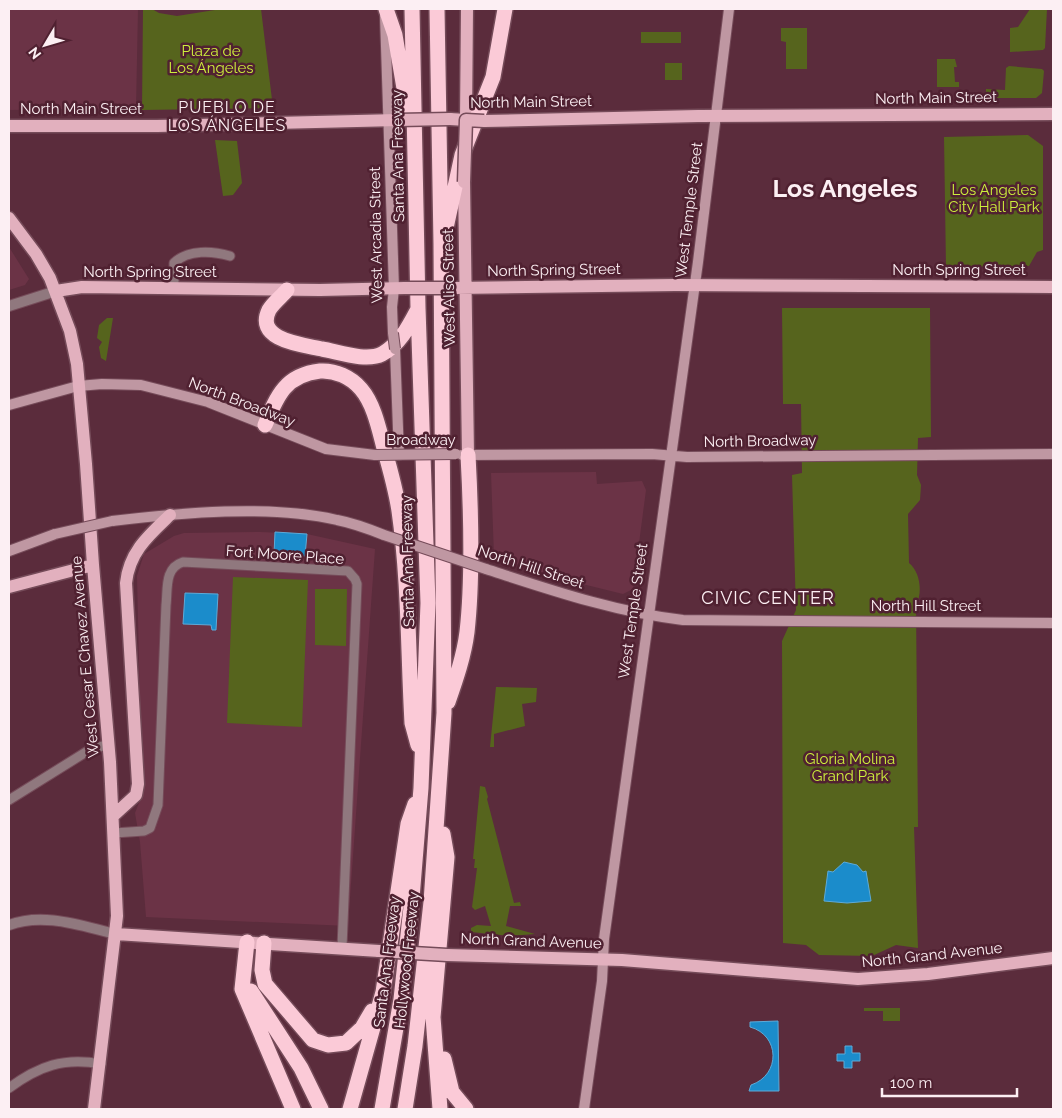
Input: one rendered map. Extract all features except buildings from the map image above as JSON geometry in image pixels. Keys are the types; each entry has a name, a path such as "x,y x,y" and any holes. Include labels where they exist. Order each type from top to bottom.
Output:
{"highway":[{"path":"385,9 395,35 404,99 415,138"},
{"name":"Santa Ana Freeway","path":"382,1109 401,999 421,788 428,603 418,308 412,9"},
{"path":"437,9 441,244 444,713 439,813 447,857 434,993 434,1038 440,1109"},
{"path":"441,244 462,155 493,77 505,9"},
{"path":"287,290 270,310 268,321 273,334 286,341 361,356 381,354 391,347 406,332 418,308"},
{"path":"265,425 280,391 293,380 310,372 338,373 352,380 361,389 370,404 381,435 400,512 412,723 422,757"},
{"path":"444,713 459,671 467,632 469,582 462,455"},
{"path":"350,1109 376,1019 387,964 408,824 421,788"},
{"name":"Hollywood Freeway","path":"405,1109 426,952 439,813"},
{"path":"247,942 244,973 241,982 242,989 293,1109"},
{"path":"264,943 262,970 265,984 308,1036 328,1045 346,1043 362,1028 374,1008 387,964"},
{"path":"244,973 254,995 301,1068 321,1109"},
{"path":"434,993 452,1092 466,1109"}],"main road":[{"name":"West Arcadia Street","path":"385,9 385,46 393,120 400,289 393,332 400,434 399,455"},
{"name":"West Aliso Street","path":"462,455 460,288 466,120 467,9"},
{"name":"West Temple Street","path":"584,1109 604,960 604,939 669,456 694,286 729,9"},
{"name":"North Main Street","path":"9,126 157,126 393,120 484,121 1053,114"},
{"name":"West Cesar E Chavez Avenue","path":"9,218 36,254 56,291 70,331 86,464 113,816 116,934 94,1109"},
{"name":"North Spring Street","path":"56,291 82,288 287,290 694,286 1053,287"},
{"name":"North Broadway","path":"9,405 78,386 122,384 164,390 208,402 326,449 375,455"},
{"name":"North Broadway","path":"462,455 1053,454"},
{"name":"Broadway","path":"375,455 462,455"},
{"name":"North Hill Street","path":"9,551 55,534 112,521 170,515 230,512 300,514 337,520 599,605 648,616 683,620 729,621 1053,622"},
{"path":"113,816 136,794 138,784 126,583 127,569 135,552 170,515"},
{"path":"9,587 93,565"},
{"name":"North Grand Avenue","path":"116,934 447,955 682,964 810,977 858,979 928,974 1053,958"}],"street":[{"path":"174,288 174,263 178,258 192,254 216,252 230,256"},
{"path":"9,306 56,291"},
{"name":"Fort Moore Place","path":"114,833 144,831 150,828 158,805 166,605 169,573 172,568 183,562 348,571 356,579 357,584 342,947"},
{"path":"9,800 86,752 108,744"},
{"name":"North Grand Avenue","path":"9,925 32,919 51,920 116,934"},
{"path":"9,1088 38,1070 66,1061 79,1060 101,1064"}],"shaded area":[{"path":"9,9 138,9 136,108 9,110"},
{"path":"9,247 29,279 25,285 9,290"},
{"path":"596,472 597,484 642,481 646,490 633,589 623,594 554,577 494,556 491,473"},
{"path":"260,532 307,534 375,549 348,926 146,917 140,842 135,813 142,795 137,576 144,554 174,536 184,533"}],"green space":[{"name":"Plaza de Los Ángeles","path":"143,9 152,9 159,13 177,16 221,9 261,9 273,108 142,110"},
{"path":"1030,9 1047,9 1045,48 1043,50 1010,52 1010,28 1018,27"},
{"path":"781,28 807,28 807,69 786,69 786,42 781,41"},
{"path":"641,32 681,32 681,43 641,43"},
{"path":"937,59 955,59 957,67 954,67 955,82 959,82 959,87 937,87"},
{"path":"665,63 682,63 682,80 665,80"},
{"path":"1009,66 1042,69 1044,71 1042,93 1036,98 986,98 986,89 1005,90 1006,68"},
{"name":"Los Angeles City Hall Park","path":"1028,135 1043,146 1043,250 1037,252 1029,266 946,267 944,137"},
{"path":"215,140 237,141 242,183 233,195 223,196"},
{"name":"Gloria Molina Grand Park","path":"782,308 930,308 931,437 918,438 917,475 921,485 920,500 908,514 909,563 916,572 920,588 916,605 918,827 914,827 918,948 896,945 872,956 819,955 806,945 783,943 782,641 796,610 792,475 802,473 801,404 783,404"},
{"path":"107,318 113,318 106,361 101,358 99,347 102,342 97,338 99,325"},
{"path":"233,577 308,580 302,727 227,723"},
{"path":"315,589 347,589 346,646 315,645"},
{"path":"496,687 537,688 536,702 522,704 525,726 494,734 494,747 490,747"},
{"path":"480,786 485,787 488,797 514,903 520,902 521,906 510,906 506,926 535,934 510,936 471,932 471,928 477,925 491,926 485,906 475,910 472,907 477,868 474,868 475,859 473,859"},
{"path":"864,1008 900,1008 900,1021 883,1021 883,1011 864,1011"}],"water":[{"path":"275,532 307,534 305,556 274,554"},
{"path":"185,593 218,594 216,630 212,630 211,625 183,624"},
{"path":"844,862 857,865 863,872 866,871 871,901 847,903 824,901 828,871 833,872"},
{"path":"778,1021 779,1091 749,1091 751,1085 761,1080 768,1073 773,1055 767,1038 760,1031 750,1027 750,1022"},
{"path":"845,1046 852,1046 852,1053 860,1053 860,1061 852,1061 852,1068 844,1068 844,1061 837,1061 837,1054 845,1054"}],"district":[{"name":"PUEBLO DE LOS ÁNGELES","path":"227,116"},
{"name":"Los Angeles","path":"845,188"},
{"name":"CIVIC CENTER","path":"768,597"}]}
